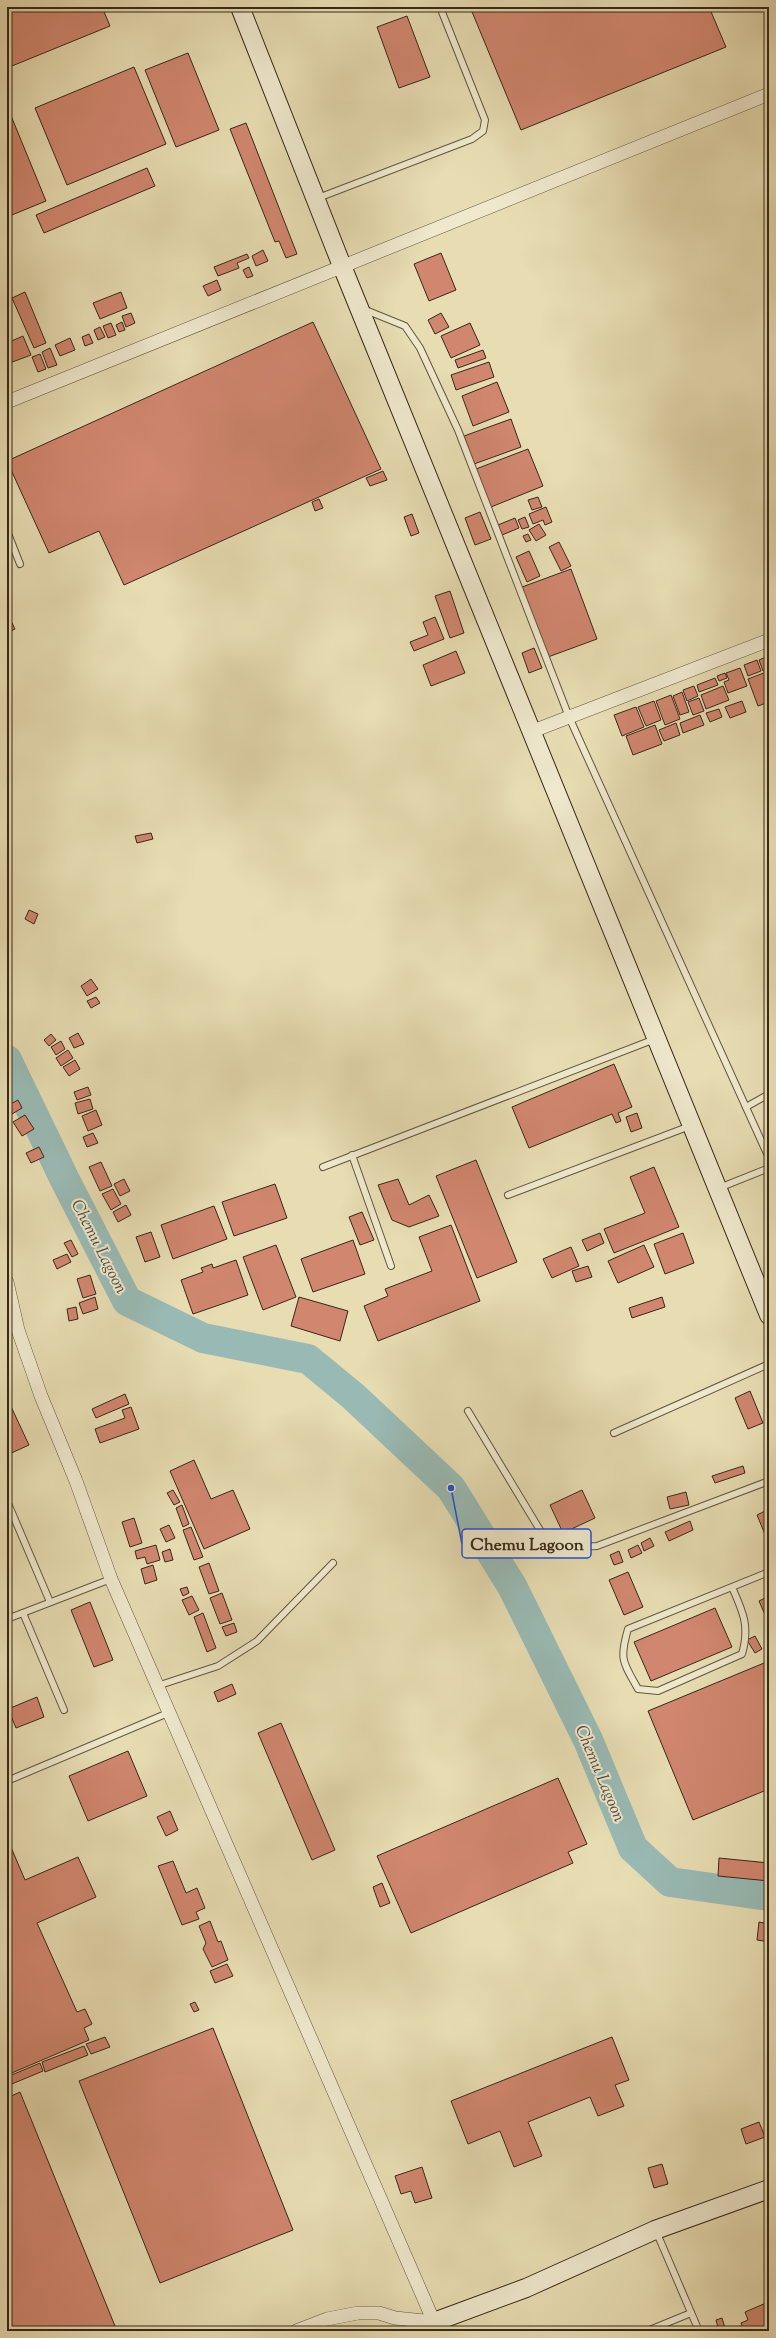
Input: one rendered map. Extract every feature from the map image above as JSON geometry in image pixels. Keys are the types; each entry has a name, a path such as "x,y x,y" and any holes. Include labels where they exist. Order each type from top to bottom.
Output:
{"street":[{"path":"240,7 342,266 360,307 769,1315"},
{"path":"7,402 769,94"},
{"path":"532,731 769,640"},
{"path":"7,1282 18,1330 36,1381 76,1481 111,1579 436,2327"},
{"path":"296,2331 327,2319 358,2313 379,2314 436,2327 655,2230 769,2189"}],"lane":[{"path":"316,199 472,139 483,130 485,120 440,7"},
{"path":"360,307 405,326 420,348 458,430 569,717 769,1158"},
{"path":"7,531 20,564"},
{"path":"323,1167 657,1038"},
{"path":"746,1106 769,1094"},
{"path":"508,1195 692,1126"},
{"path":"352,1155 391,1266"},
{"path":"718,1188 769,1168"},
{"path":"614,1433 769,1364"},
{"path":"468,1411 546,1540 565,1548 597,1546 769,1481"},
{"path":"7,1501 50,1602"},
{"path":"157,1686 218,1666 257,1641 333,1564"},
{"path":"732,1587 744,1614 747,1637 742,1654 658,1691 638,1689 626,1667 622,1651 628,1629 769,1572"},
{"path":"7,1619 111,1579"},
{"path":"23,1613 64,1710"},
{"path":"7,1781 168,1713"},
{"path":"655,2230 699,2331"},
{"path":"647,2331 691,2313"}],"building":[{"path":"7,7 102,7 110,26 7,68"},
{"path":"470,7 709,7 726,47 521,130"},
{"path":"407,16 430,77 399,88 377,27"},
{"path":"188,53 219,130 176,147 145,70"},
{"path":"134,67 166,144 67,185 35,108"},
{"path":"7,106 46,201 7,217"},
{"path":"246,123 297,254 286,258 279,241 275,242 230,129"},
{"path":"147,168 155,186 44,233 36,215"},
{"path":"263,250 268,261 256,266 252,256"},
{"path":"441,253 456,290 429,301 414,264"},
{"path":"247,254 249,258 237,263 239,268 218,276 214,267"},
{"path":"249,267 253,276 247,278 243,270"},
{"path":"217,280 221,290 208,296 203,286"},
{"path":"25,292 46,343 34,348 12,298"},
{"path":"121,292 127,308 100,319 93,303"},
{"path":"131,313 135,323 126,327 122,316"},
{"path":"441,313 449,327 435,334 428,320"},
{"path":"122,322 125,330 119,332 116,325"},
{"path":"313,322 381,469 124,585 99,531 49,553 7,461"},
{"path":"111,323 116,335 108,338 103,326"},
{"path":"470,323 480,345 451,358 441,336"},
{"path":"100,327 105,337 98,340 94,330"},
{"path":"89,334 93,343 85,346 82,337"},
{"path":"23,336 31,355 7,364 7,343"},
{"path":"70,338 75,350 60,356 55,345"},
{"path":"50,348 57,365 48,368 42,352"},
{"path":"483,350 486,358 458,368 455,360"},
{"path":"40,354 46,369 38,372 32,357"},
{"path":"489,362 494,377 456,390 451,375"},
{"path":"497,382 509,412 473,426 462,396"},
{"path":"511,419 521,447 474,464 464,436"},
{"path":"528,449 543,486 491,507 476,469"},
{"path":"383,471 387,480 370,486 366,478"},
{"path":"538,497 542,507 532,510 528,500"},
{"path":"319,499 323,508 315,511 312,502"},
{"path":"546,507 552,522 545,525 543,520 533,524 529,514"},
{"path":"480,512 491,539 475,545 465,518"},
{"path":"412,514 419,533 411,536 404,517"},
{"path":"525,517 529,527 522,529 518,520"},
{"path":"515,518 519,528 502,535 498,525"},
{"path":"539,524 546,535 536,541 529,530"},
{"path":"528,534 531,540 526,542 523,536"},
{"path":"559,542 571,566 561,571 549,547"},
{"path":"529,551 540,576 527,582 516,557"},
{"path":"571,569 597,639 548,657 522,587"},
{"path":"450,591 464,633 450,638 435,596"},
{"path":"435,617 444,639 414,651 410,642 428,635 423,622"},
{"path":"10,619 15,629 7,633 7,621"},
{"path":"534,648 542,668 529,673 522,653"},
{"path":"456,651 465,673 431,686 423,665"},
{"path":"766,657 769,669 763,671 759,660"},
{"path":"757,660 761,671 748,676 744,665"},
{"path":"740,668 747,686 728,693 724,682 729,680 726,673"},
{"path":"769,671 769,702 758,706 748,679"},
{"path":"725,673 727,678 719,681 717,676"},
{"path":"715,678 718,685 699,692 697,685"},
{"path":"694,686 698,696 687,701 683,690"},
{"path":"723,686 729,700 706,709 701,695"},
{"path":"682,692 689,712 680,715 673,696"},
{"path":"671,695 680,719 665,725 656,701"},
{"path":"699,698 704,711 693,715 688,702"},
{"path":"654,701 661,720 646,726 638,707"},
{"path":"742,701 746,712 730,718 725,707"},
{"path":"636,707 644,727 622,736 614,715"},
{"path":"719,709 722,717 710,722 706,713"},
{"path":"700,715 704,725 683,733 680,723"},
{"path":"676,723 680,735 664,741 659,730"},
{"path":"655,725 662,744 633,755 626,736"},
{"path":"151,833 153,839 137,843 135,836"},
{"path":"29,910 38,914 34,924 25,919"},
{"path":"91,979 98,989 87,996 81,986"},
{"path":"96,997 100,1003 91,1008 87,1001"},
{"path":"78,1033 84,1044 74,1048 69,1038"},
{"path":"51,1034 56,1040 49,1046 44,1040"},
{"path":"61,1041 65,1049 56,1055 51,1047"},
{"path":"68,1050 73,1058 61,1066 56,1058"},
{"path":"75,1060 80,1069 69,1076 63,1067"},
{"path":"614,1064 632,1107 618,1113 621,1121 616,1123 612,1114 529,1148 512,1107"},
{"path":"88,1087 91,1095 77,1100 74,1092"},
{"path":"90,1099 93,1109 78,1114 75,1103"},
{"path":"18,1100 22,1108 7,1117 7,1106"},
{"path":"96,1110 102,1125 88,1131 82,1116"},
{"path":"637,1113 642,1128 631,1132 626,1117"},
{"path":"25,1115 34,1129 22,1136 13,1122"},
{"path":"93,1133 98,1143 87,1147 83,1137"},
{"path":"39,1147 44,1157 31,1163 26,1153"},
{"path":"476,1160 517,1262 477,1278 436,1176"},
{"path":"101,1162 112,1186 100,1191 89,1167"},
{"path":"654,1167 679,1227 614,1253 604,1229 645,1213 630,1177"},
{"path":"124,1179 130,1191 120,1196 114,1184"},
{"path":"398,1179 409,1205 429,1195 439,1216 409,1227 392,1220 378,1185"},
{"path":"275,1184 287,1218 234,1236 222,1202"},
{"path":"113,1189 121,1204 111,1210 102,1194"},
{"path":"126,1205 131,1215 118,1222 113,1212"},
{"path":"214,1206 227,1239 173,1259 161,1225"},
{"path":"362,1212 374,1240 360,1245 349,1217"},
{"path":"451,1225 480,1301 378,1341 364,1306 388,1296 385,1289 432,1271 419,1237"},
{"path":"151,1232 160,1257 145,1262 136,1237"},
{"path":"600,1233 604,1243 587,1251 582,1240"},
{"path":"683,1233 694,1263 665,1274 654,1244"},
{"path":"71,1240 78,1254 72,1257 64,1243"},
{"path":"353,1240 365,1274 313,1292 301,1259"},
{"path":"276,1245 296,1297 263,1310 243,1257"},
{"path":"644,1245 654,1267 618,1283 608,1261"},
{"path":"571,1247 579,1266 552,1278 543,1259"},
{"path":"67,1254 71,1262 57,1269 53,1260"},
{"path":"236,1260 248,1295 193,1314 181,1280 203,1272 201,1268 212,1264 213,1268"},
{"path":"588,1266 592,1277 576,1282 572,1271"},
{"path":"90,1275 96,1294 83,1298 77,1279"},
{"path":"95,1297 98,1309 83,1314 79,1303"},
{"path":"299,1297 348,1311 340,1341 291,1326"},
{"path":"662,1297 665,1307 632,1318 629,1308"},
{"path":"76,1307 78,1319 69,1321 67,1309"},
{"path":"750,1391 763,1423 748,1429 735,1398"},
{"path":"125,1394 129,1404 96,1418 92,1409"},
{"path":"7,1398 29,1445 7,1455"},
{"path":"131,1407 139,1429 100,1443 95,1429 125,1418 122,1410"},
{"path":"194,1460 211,1499 233,1490 250,1529 204,1549 170,1471"},
{"path":"743,1466 745,1473 715,1483 712,1476"},
{"path":"173,1490 180,1502 174,1505 167,1493"},
{"path":"582,1490 595,1518 563,1533 550,1505"},
{"path":"686,1492 689,1505 670,1509 667,1497"},
{"path":"182,1505 189,1524 183,1527 176,1508"},
{"path":"769,1509 769,1544 757,1515"},
{"path":"134,1518 142,1543 130,1547 122,1522"},
{"path":"690,1521 693,1530 669,1541 665,1532"},
{"path":"169,1525 175,1538 166,1542 160,1529"},
{"path":"191,1527 203,1557 194,1560 183,1530"},
{"path":"650,1538 654,1546 644,1551 641,1543"},
{"path":"156,1545 160,1560 147,1564 145,1557 137,1559 135,1551"},
{"path":"638,1545 642,1553 631,1558 628,1550"},
{"path":"170,1549 173,1560 165,1562 162,1552"},
{"path":"619,1551 623,1562 614,1565 610,1555"},
{"path":"209,1563 219,1591 209,1594 199,1567"},
{"path":"153,1565 157,1580 145,1584 141,1569"},
{"path":"628,1572 643,1607 624,1615 609,1580"},
{"path":"187,1587 189,1593 183,1596 180,1589"},
{"path":"222,1593 232,1620 220,1624 210,1598"},
{"path":"192,1596 199,1610 189,1615 182,1600"},
{"path":"769,1596 769,1624 759,1601"},
{"path":"90,1602 113,1660 94,1667 71,1610"},
{"path":"715,1608 732,1647 651,1681 634,1642"},
{"path":"203,1613 216,1648 207,1652 194,1617"},
{"path":"234,1623 237,1632 226,1636 222,1627"},
{"path":"755,1636 762,1649 755,1653 747,1640"},
{"path":"769,1661 769,1789 693,1820 648,1711"},
{"path":"232,1684 236,1694 218,1702 214,1692"},
{"path":"37,1697 44,1717 16,1728 8,1709"},
{"path":"281,1723 335,1850 312,1860 258,1733"},
{"path":"128,1751 147,1796 88,1821 69,1776"},
{"path":"558,1778 587,1844 568,1852 573,1863 411,1933 377,1856"},
{"path":"170,1811 178,1830 166,1836 157,1817"},
{"path":"7,1838 25,1880 78,1857 96,1897 37,1923 77,2012 85,2009 92,2024 84,2028 89,2040 7,2075"},
{"path":"719,1858 769,1863 769,1881 718,1876"},
{"path":"173,1861 186,1893 197,1888 205,1908 196,1912 199,1919 182,1925 158,1866"},
{"path":"382,1883 390,1903 380,1907 373,1887"},
{"path":"210,1921 218,1942 221,1941 228,1960 212,1967 203,1949 206,1943 199,1926"},
{"path":"759,1922 769,1924 769,1942 757,1940"},
{"path":"227,1964 233,1976 215,1983 210,1971"},
{"path":"195,2002 199,2010 194,2012 190,2004"},
{"path":"213,2028 293,2230 160,2283 79,2081"},
{"path":"105,2037 110,2047 91,2054 86,2044"},
{"path":"612,2037 629,2080 615,2085 624,2106 598,2116 590,2097 528,2122 542,2156 514,2167 500,2131 468,2144 451,2101"},
{"path":"84,2046 88,2055 45,2072 42,2062"},
{"path":"40,2063 43,2071 7,2086 7,2077"},
{"path":"20,2092 117,2331 7,2331 7,2098"},
{"path":"759,2122 765,2137 746,2144 741,2129"},
{"path":"662,2164 668,2184 654,2188 648,2168"},
{"path":"422,2167 432,2198 415,2203 411,2191 401,2194 395,2176"},
{"path":"766,2303 769,2310 769,2326 758,2331 744,2331 741,2323 748,2320 745,2312"},
{"path":"722,2318 726,2331 719,2331 716,2320"},
{"path":"740,2326 742,2331 730,2330"}],"waterway":[{"name":"Chemu Lagoon","path":"7,1060 65,1180 127,1301 203,1338 308,1359 353,1396 451,1488 512,1586 588,1740 633,1848 670,1882 769,1896"}],"place":[{"name":"Chemu Lagoon","path":"451,1488"}]}
